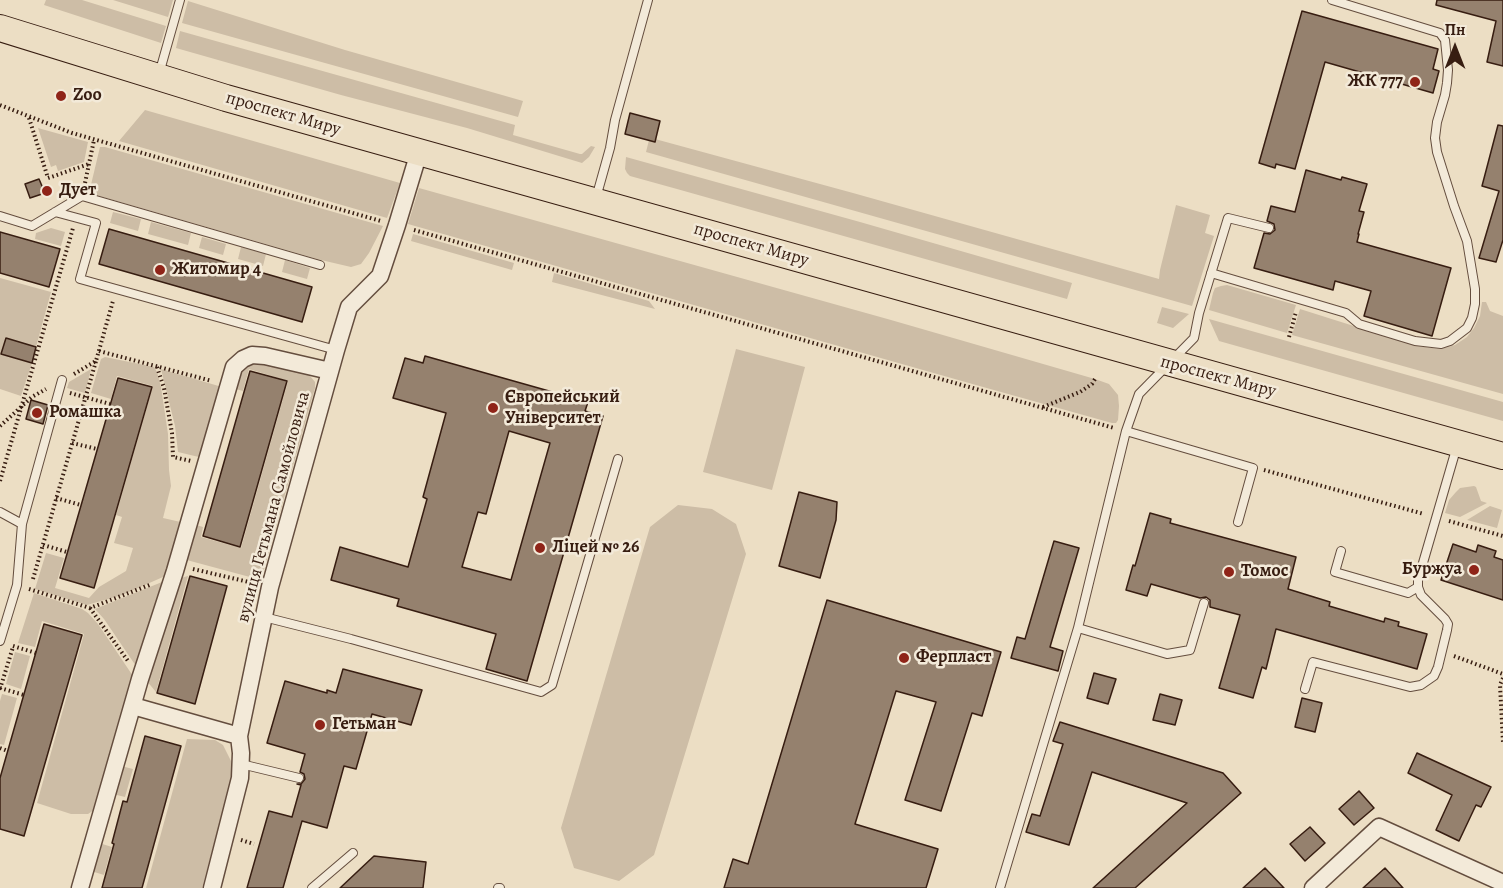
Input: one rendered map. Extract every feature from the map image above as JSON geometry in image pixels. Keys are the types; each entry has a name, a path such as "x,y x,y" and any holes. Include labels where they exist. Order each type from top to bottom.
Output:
{"main road":[{"name":"проспект Миру","path":"0,28 226,98 1503,456"}],"street":[{"name":"вулиця Гетьмана Самойловича","path":"212,888 240,778 239,735 270,587 330,371 349,307 380,276 418,152"},
{"path":"80,888 234,367 243,358 252,355 330,371"},
{"path":"133,706 239,735"},
{"path":"1313,888 1379,827 1503,883"}],"lane":[{"path":"158,77 180,0"},
{"path":"595,201 648,0"},
{"path":"1211,273 1346,313 1359,324 1429,344 1450,341 1467,328 1472,318 1475,304 1474,288 1467,241 1437,152 1435,138 1447,83 1445,40 1440,33 1332,0"},
{"path":"0,216 32,226 82,196 320,265"},
{"path":"55,212 96,223 80,279 336,350"},
{"path":"1000,888 1078,628 1126,431 1139,394 1194,338 1199,313 1228,218 1269,228"},
{"path":"0,642 17,585 22,524 62,380"},
{"path":"1126,431 1253,468 1238,522"},
{"path":"1305,689 1313,662 1410,687 1420,685 1434,676 1448,624 1421,595 1418,580 1438,518 1458,443"},
{"path":"264,617 541,692 552,685 618,459"},
{"path":"0,512 22,524"},
{"path":"1341,551 1335,572 1408,593 1418,587"},
{"path":"1078,628 1167,654 1190,650 1204,603"},
{"path":"241,764 299,777"},
{"path":"312,888 353,853"}],"path":[{"path":"0,105 94,140 385,222"},
{"path":"29,117 48,178 89,164"},
{"path":"82,196 94,140"},
{"path":"0,481 76,217"},
{"path":"407,228 1126,431"},
{"path":"30,590 116,289"},
{"path":"1289,337 1300,299"},
{"path":"99,351 228,385"},
{"path":"0,426 32,397 96,361"},
{"path":"157,366 169,414 173,457 206,465"},
{"path":"1042,408 1080,392 1092,384 1095,379"},
{"path":"59,390 110,404"},
{"path":"72,443 97,449"},
{"path":"1253,468 1503,536"},
{"path":"56,498 81,505"},
{"path":"43,545 67,552"},
{"path":"90,608 174,575 196,569 270,587"},
{"path":"17,585 90,608 140,679"},
{"path":"24,695 0,688 13,646 36,653"},
{"path":"1442,651 1503,676 1500,685 1503,742"},
{"path":"0,748 8,750"}],"shaded area":[{"path":"46,0 82,0 166,26 161,43 44,5"},
{"path":"113,0 173,0 168,17"},
{"path":"188,1 345,50 523,101 518,117 182,23"},
{"path":"180,31 515,125 513,135 580,154 591,146 595,147 582,163 467,128 176,48"},
{"path":"145,110 400,183 387,218 119,141"},
{"path":"38,128 88,142 84,162 58,171 56,165 51,167"},
{"path":"655,139 1159,279 1176,205 1210,215 1205,233 1214,236 1192,306 646,152 649,140 654,142"},
{"path":"100,147 383,226 361,264 351,267 321,260 89,193"},
{"path":"626,157 1072,283 1067,299 630,176 625,169"},
{"path":"419,188 1095,379 1109,384 1118,395 1118,420 1112,423 408,224"},
{"path":"113,212 141,219 138,231 110,223"},
{"path":"151,222 191,233 188,245 148,234"},
{"path":"51,228 65,232 61,246 35,239 36,233"},
{"path":"413,234 514,263 512,270 411,241"},
{"path":"202,237 226,244 223,255 199,248"},
{"path":"241,247 266,254 263,266 238,259"},
{"path":"285,260 310,268 307,279 282,272"},
{"path":"554,273 649,301 655,309 552,282"},
{"path":"0,278 51,292 36,347 6,338 1,354 32,363 21,396 0,389"},
{"path":"1227,285 1296,305 1287,333 1209,310 1215,288"},
{"path":"1482,302 1486,302 1490,311 1503,316 1503,394 1292,335 1300,309 1417,346 1441,349 1455,345 1467,337 1480,316"},
{"path":"1162,307 1189,314 1173,328 1157,323"},
{"path":"1209,319 1503,402 1503,421 1219,341"},
{"path":"736,349 805,367 772,490 703,472"},
{"path":"105,357 154,367 157,372 168,434 171,486 163,518 185,523 168,573 122,595 87,605 35,589 46,553 64,558 55,588 89,598 99,587 126,571 133,548 114,543 122,517 116,515 153,386 117,376 111,399 91,393 101,359"},
{"path":"252,359 305,370 315,382 261,580 183,559 193,524 203,527 201,537 241,548 288,381 249,369 243,391 232,388 237,373"},
{"path":"91,369 85,393 67,388 69,382"},
{"path":"161,369 222,387 203,458 178,452 175,426"},
{"path":"1474,486 1481,501 1487,503 1460,517 1445,513 1449,500 1460,488"},
{"path":"678,505 712,509 736,524 746,554 654,855 619,881 574,868 561,828 650,527"},
{"path":"1490,506 1502,510 1497,528 1467,520"},
{"path":"188,576 156,692 146,680 177,579"},
{"path":"167,580 138,669 95,609"},
{"path":"34,593 88,613 135,679 97,808 88,814 71,814 37,803 84,634 42,621 35,647 18,643"},
{"path":"15,652 30,656 21,689 6,684"},
{"path":"2,694 17,698 4,745 0,744"},
{"path":"187,739 215,740 223,745 231,761 233,773 202,888 146,888"},
{"path":"121,766 133,769 125,797 113,794"},
{"path":"99,843 112,847 104,875 91,871"}],"building":[{"path":"1437,0 1503,0 1503,66 1487,62 1496,21 1436,5"},
{"name":"ЖК 777","path":"1302,11 1438,49 1433,69 1439,71 1433,93 1325,62 1295,169 1276,164 1275,168 1259,163"},
{"path":"630,113 660,121 655,142 625,134"},
{"path":"1498,125 1503,126 1503,240 1496,262 1479,258 1499,191 1482,186"},
{"path":"1306,170 1341,180 1342,177 1367,184 1359,211 1364,212 1357,242 1451,268 1432,336 1364,316 1371,291 1335,281 1333,290 1254,268 1264,233 1270,234 1275,230 1274,224 1267,221 1271,206 1295,212"},
{"path":"39,179 45,193 30,198 25,184"},
{"path":"109,229 312,287 302,322 99,264"},
{"path":"0,232 60,249 49,287 0,273"},
{"path":"6,338 36,347 32,363 1,354"},
{"path":"425,356 588,402 585,411 603,416 527,681 486,669 496,634 397,606 399,599 331,580 340,547 408,567 427,499 423,497 446,413 393,398 405,358 423,363","holes":["509,431 550,443 511,580 462,567 478,512 486,514"]},
{"path":"250,371 287,381 240,547 203,536"},
{"path":"118,378 152,387 94,588 60,578"},
{"path":"31,400 48,405 43,424 26,419"},
{"path":"799,492 837,502 836,520 820,578 779,566"},
{"path":"1150,513 1171,519 1170,523 1296,557 1288,589 1330,602 1329,606 1384,622 1385,618 1399,622 1398,626 1427,634 1417,669 1276,629 1266,669 1262,667 1253,698 1219,688 1240,615 1210,607 1210,600 1206,597 1200,598 1151,584 1147,596 1126,590"},
{"path":"1054,541 1079,548 1050,647 1063,651 1058,671 1011,658 1017,637 1025,639"},
{"name":"Буржуа","path":"1453,544 1476,552 1478,545 1496,551 1494,557 1503,560 1503,600 1441,580"},
{"path":"190,576 227,586 195,704 157,693"},
{"path":"827,600 1001,652 982,716 972,713 941,811 905,800 936,702 896,691 855,824 938,849 926,888 724,888 733,859 748,864"},
{"path":"44,624 82,635 24,836 0,829 0,778"},
{"path":"343,669 422,690 411,725 372,714 356,769 344,766 327,828 302,821 283,888 247,888 269,811 292,817 301,785 297,784 301,784 305,779 304,774 300,772 305,754 267,743 285,681 327,693 327,690 336,693"},
{"path":"1094,673 1116,679 1108,704 1087,698"},
{"path":"1160,694 1182,700 1175,725 1153,720"},
{"path":"1302,698 1322,703 1315,732 1295,727"},
{"path":"1060,722 1223,773 1241,793 1135,888 1093,888 1187,803 1092,772 1069,845 1026,832 1032,814 1040,816 1063,744 1053,741"},
{"path":"145,736 181,746 142,888 102,888 123,801 127,802"},
{"path":"1417,753 1491,787 1481,807 1476,805 1459,841 1436,830 1452,795 1408,773"},
{"path":"1359,791 1374,808 1354,825 1339,809"},
{"path":"1310,827 1325,843 1305,861 1290,844"},
{"path":"374,856 426,862 423,888 340,888"},
{"path":"1265,868 1284,888 1243,888"},
{"path":"1385,868 1403,888 1363,888"}],"place":[{"name":"ЖК 777","path":"1415,82"},
{"name":"Zoo","path":"61,96"},
{"name":"Дует","path":"47,191"},
{"name":"Житомир 4","path":"160,270"},
{"name":"Європейський Університет","path":"493,408"},
{"name":"Ромашка","path":"37,413"},
{"name":"Ліцей № 26","path":"540,548"},
{"name":"Буржуа","path":"1474,570"},
{"name":"Томос","path":"1229,572"},
{"name":"Ферпласт","path":"904,658"},
{"name":"Гетьман","path":"320,725"}]}
